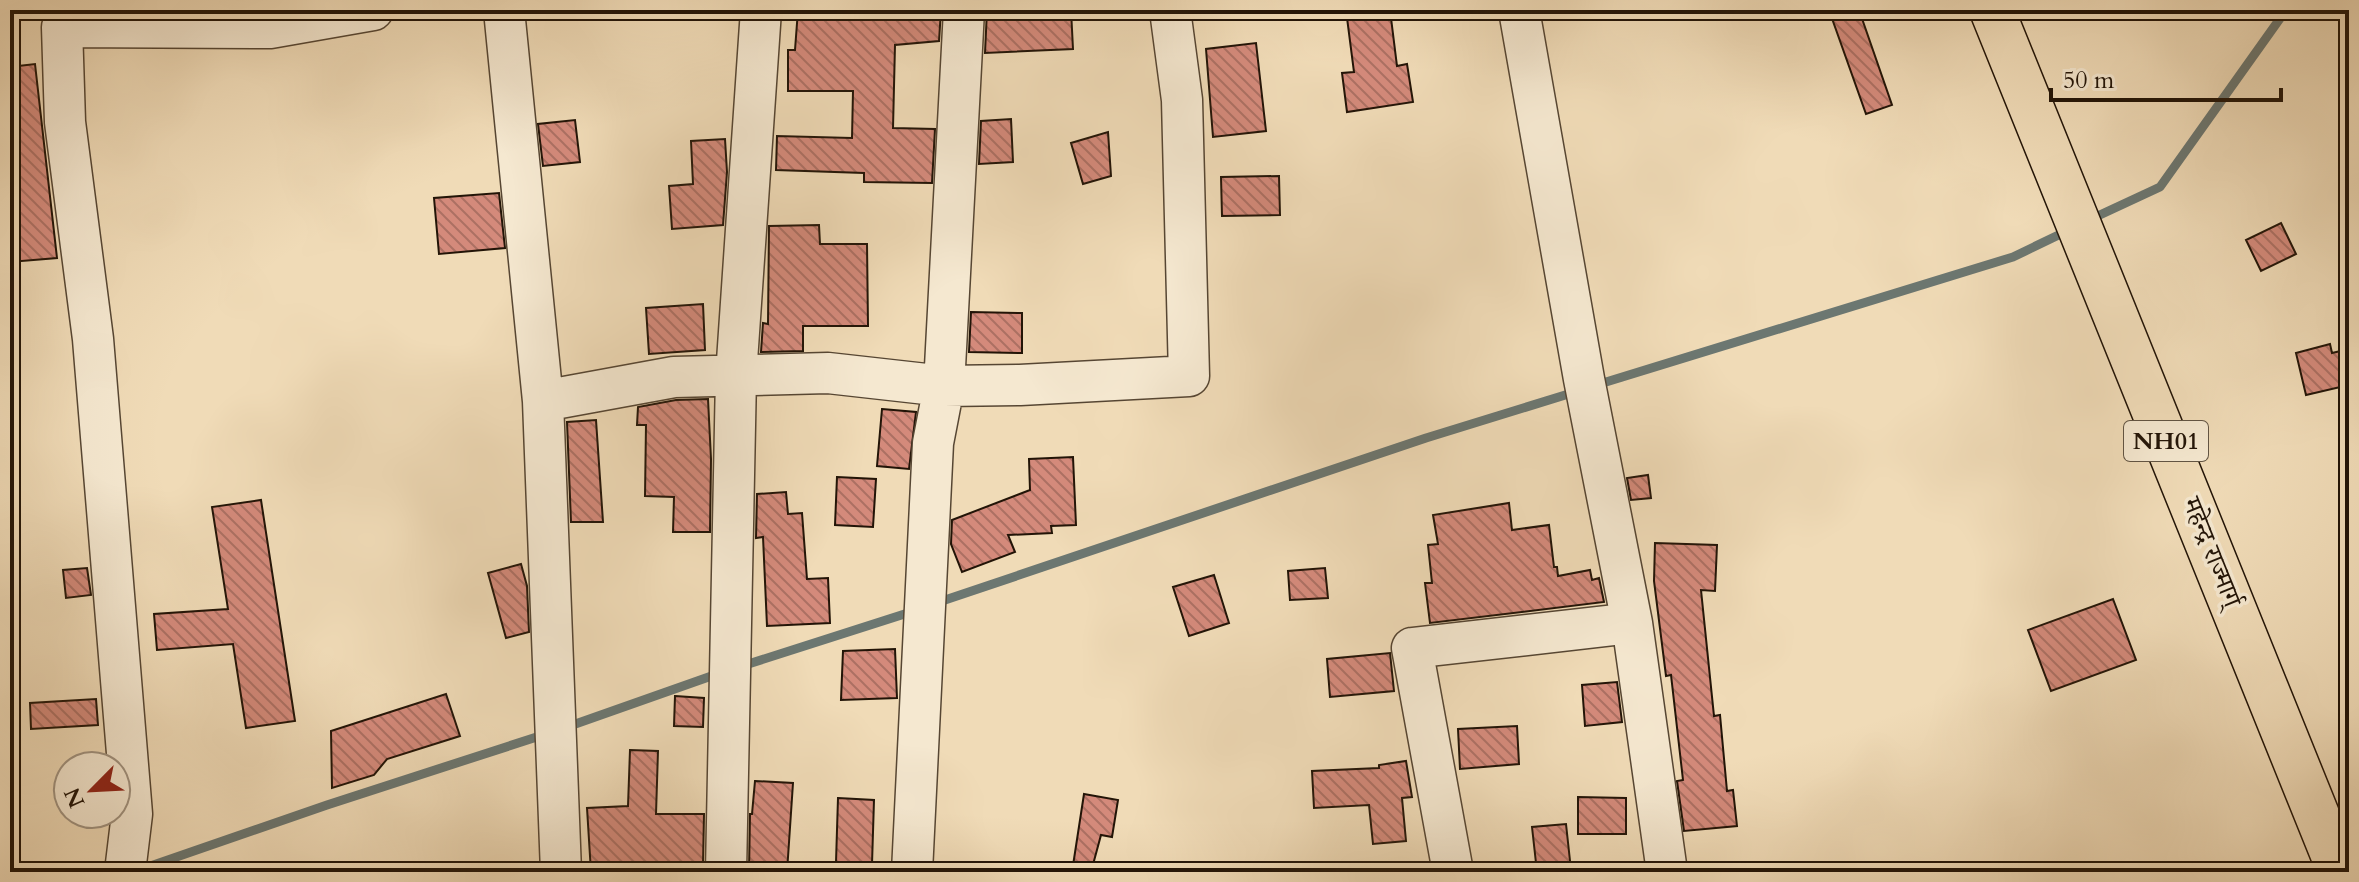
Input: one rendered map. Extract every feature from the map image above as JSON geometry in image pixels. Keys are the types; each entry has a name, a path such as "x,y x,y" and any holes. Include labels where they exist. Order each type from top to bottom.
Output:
{"highway":[{"name":"महेन्द्र राज्मार्ग्","path":"1992,10 2343,868"}],"street":[{"path":"125,872 132,814 93,339 65,122 62,27 270,28 373,10"},
{"path":"504,10 543,401 561,872"},
{"path":"726,872 736,376 761,10"},
{"path":"912,872 933,443 944,386 964,10"},
{"path":"543,401 674,377 828,373 944,386 1189,376 1182,100 1170,10"},
{"path":"1519,10 1632,623 1667,872"},
{"path":"1453,872 1412,648 1632,623"}],"building":[{"path":"798,10 941,10 939,41 895,45 893,128 935,129 932,183 864,182 864,173 776,170 777,136 852,138 853,91 788,91 788,50 795,50"},
{"path":"987,10 1071,10 1073,49 985,53"},
{"path":"1346,10 1390,10 1397,66 1407,64 1413,102 1347,112 1342,73 1354,72"},
{"path":"1829,10 1859,10 1892,105 1866,114"},
{"path":"1256,43 1266,131 1213,137 1206,49"},
{"path":"35,64 57,258 10,262 10,67"},
{"path":"1011,119 1013,162 979,164 981,121"},
{"path":"575,120 580,162 543,166 538,124"},
{"path":"1108,132 1111,176 1083,184 1071,143"},
{"path":"725,139 727,172 723,225 672,229 669,186 693,184 691,141"},
{"path":"1279,176 1280,215 1222,216 1221,177"},
{"path":"499,193 505,248 439,254 434,198"},
{"path":"2281,223 2296,254 2261,271 2246,240"},
{"path":"819,225 820,244 867,244 868,326 803,326 803,351 761,352 763,323 768,324 769,226"},
{"path":"703,304 705,350 649,354 646,308"},
{"path":"971,312 1022,313 1022,353 969,352"},
{"path":"2330,344 2332,353 2349,349 2349,385 2306,395 2296,353"},
{"path":"708,399 710,532 673,532 674,497 645,496 646,425 637,425 638,407 676,400"},
{"path":"882,409 916,412 909,469 877,466"},
{"path":"596,420 603,522 571,522 567,422"},
{"path":"1073,457 1076,525 1051,526 1052,533 1008,535 1015,552 962,572 951,544 952,520 1030,490 1029,459"},
{"path":"1648,475 1651,498 1631,500 1627,478"},
{"path":"837,477 876,479 873,527 835,525"},
{"path":"786,492 788,514 802,513 807,579 828,578 830,623 767,626 763,537 756,538 757,494"},
{"path":"261,500 295,721 246,728 233,644 157,650 154,614 228,609 212,507"},
{"path":"1509,503 1512,530 1549,525 1558,576 1590,570 1592,580 1599,578 1604,602 1430,623 1425,583 1432,583 1428,545 1438,544 1433,515"},
{"path":"1655,543 1717,545 1715,591 1701,590 1714,716 1720,715 1727,791 1733,790 1737,826 1684,831 1677,781 1683,780 1671,675 1666,676 1654,581"},
{"path":"521,564 527,586 529,632 506,638 488,573"},
{"path":"87,568 91,595 66,598 63,570"},
{"path":"1325,568 1328,598 1290,600 1288,571"},
{"path":"1214,575 1229,623 1189,636 1173,587"},
{"path":"2113,599 2136,660 2051,691 2028,630"},
{"path":"895,649 897,698 841,700 843,651"},
{"path":"1390,653 1394,691 1330,697 1327,659"},
{"path":"1617,682 1622,722 1585,726 1582,685"},
{"path":"446,694 460,736 387,759 374,775 332,788 331,731"},
{"path":"675,696 704,698 703,727 674,726"},
{"path":"96,699 98,725 31,729 30,703"},
{"path":"1517,726 1519,764 1460,769 1458,729"},
{"path":"630,750 658,751 656,814 704,814 703,864 628,864 629,872 591,872 587,808 628,806"},
{"path":"1406,761 1412,797 1402,798 1406,841 1373,844 1369,805 1314,808 1312,771 1379,768 1379,765"},
{"path":"755,781 793,783 787,872 749,872 750,814"},
{"path":"1084,794 1118,800 1112,837 1101,835 1091,872 1072,872"},
{"path":"1578,797 1626,798 1626,834 1578,834"},
{"path":"838,798 874,800 872,864 836,862"},
{"path":"1566,824 1571,870 1537,872 1532,827"}],"waterway":[{"path":"2089,220 2160,187 2286,10"},
{"path":"1593,386 2013,257 2069,230"},
{"path":"936,603 1426,438 1575,392"},
{"path":"742,666 914,611"},
{"path":"564,728 720,673"},
{"path":"136,871 546,734"}]}
